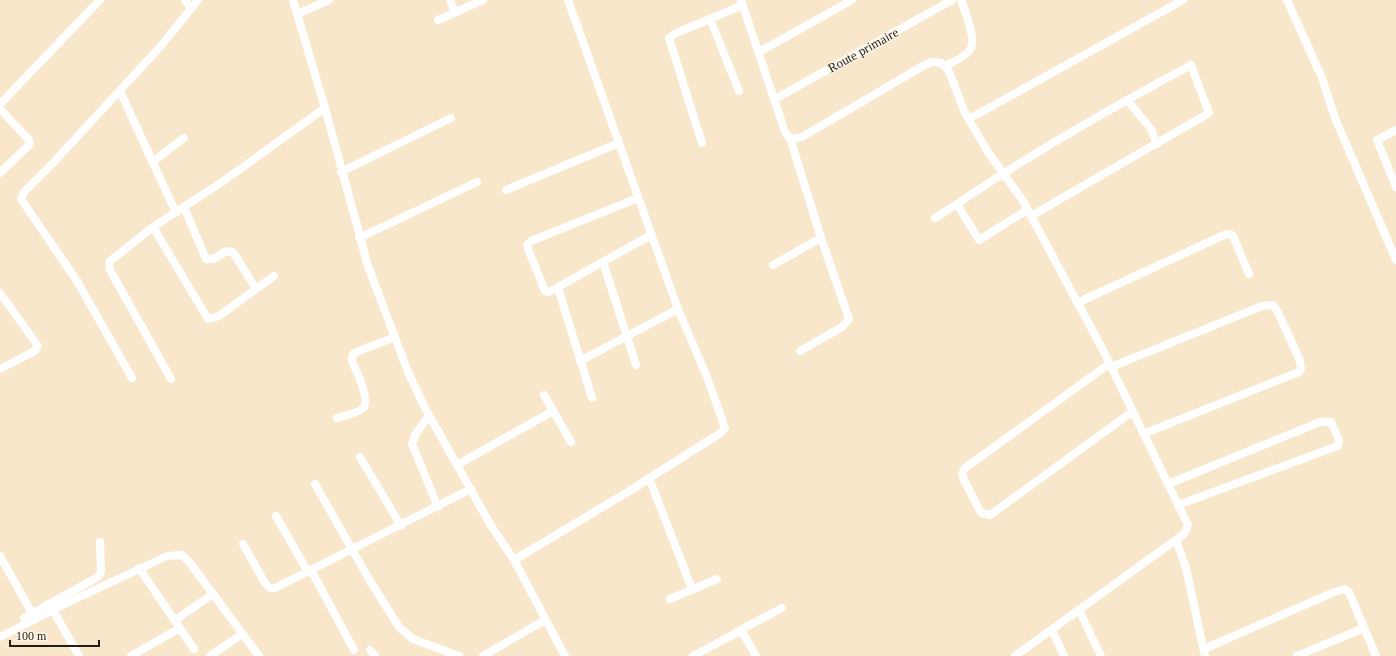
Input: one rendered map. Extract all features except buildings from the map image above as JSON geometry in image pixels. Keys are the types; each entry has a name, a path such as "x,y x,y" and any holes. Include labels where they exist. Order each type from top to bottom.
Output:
{"street":[{"path":"0,104 100,0"},
{"path":"185,0 191,8"},
{"path":"132,378 78,281 21,199 24,192 52,164 160,47 198,0"},
{"path":"293,0 325,108 359,238 408,372 429,415 490,524 514,560 565,656"},
{"path":"297,14 328,0"},
{"path":"450,0 455,12"},
{"path":"438,20 483,0"},
{"path":"514,560 649,478 724,430 712,389 678,309 568,0"},
{"path":"759,52 852,0"},
{"name":"Route primaire","path":"775,99 952,0"},
{"path":"945,66 969,52 972,45 972,35 961,0"},
{"path":"969,119 1183,0"},
{"path":"1287,0 1322,78 1335,118 1396,260"},
{"path":"702,143 669,38 674,34 710,19 742,2 785,132 790,138 821,238 849,319 842,327 800,351"},
{"path":"710,19 739,91"},
{"path":"790,138 794,139 802,137 923,66 932,62 941,62 945,66 969,119 988,152 1029,213 1110,365 1188,528 1186,532 1176,540 1015,656"},
{"path":"935,218 1002,173 1127,100 1191,65 1210,113 1157,144 979,240 957,204"},
{"path":"120,91 176,213"},
{"path":"1127,100 1152,129 1157,144"},
{"path":"171,379 109,266 112,258 153,227 176,213 325,108"},
{"path":"0,109 30,140 30,144 0,173"},
{"path":"341,172 451,118"},
{"path":"1395,184 1377,140 1396,130"},
{"path":"152,162 184,138"},
{"path":"506,190 619,142"},
{"path":"359,238 477,182"},
{"path":"638,198 528,242 528,249 545,290 549,292 651,235"},
{"path":"184,207 206,259 213,259 227,251 233,252 256,289"},
{"path":"153,227 208,319 219,316 274,276"},
{"path":"1077,303 1224,235 1230,234 1233,236 1249,274"},
{"path":"773,265 821,238"},
{"path":"603,262 636,365"},
{"path":"558,288 592,398"},
{"path":"0,293 38,346 35,351 0,369"},
{"path":"1132,412 990,515 981,514 964,480 962,474 965,468 1110,365 1262,306 1273,305 1278,312 1300,361 1301,369 1299,372 1143,434"},
{"path":"580,361 678,309"},
{"path":"337,418 358,411 364,407 365,404 364,393 352,361 354,353 395,337"},
{"path":"544,395 570,442"},
{"path":"457,465 553,411"},
{"path":"429,415 415,435 412,444 438,507"},
{"path":"1168,484 1320,422 1331,422 1339,440 1338,446 1335,448 1178,505"},
{"path":"360,457 401,526"},
{"path":"649,478 692,589"},
{"path":"315,484 398,627 413,639 459,656"},
{"path":"243,544 265,583 270,588 275,588 401,526 471,489"},
{"path":"276,516 354,650"},
{"path":"1176,540 1186,568 1204,652 1341,589 1349,592 1376,656"},
{"path":"24,618 98,577 101,572 100,542"},
{"path":"0,637 139,568 166,556 182,555 190,563 259,656"},
{"path":"0,556 32,613"},
{"path":"139,568 194,649"},
{"path":"670,599 717,579"},
{"path":"175,620 213,594"},
{"path":"693,656 782,608"},
{"path":"53,610 79,656"},
{"path":"1079,610 1101,656"},
{"path":"483,656 545,620"},
{"path":"131,656 180,628"},
{"path":"1297,656 1364,628"},
{"path":"1052,630 1064,656"},
{"path":"732,634 742,632 756,656"},
{"path":"210,656 242,634"}]}
